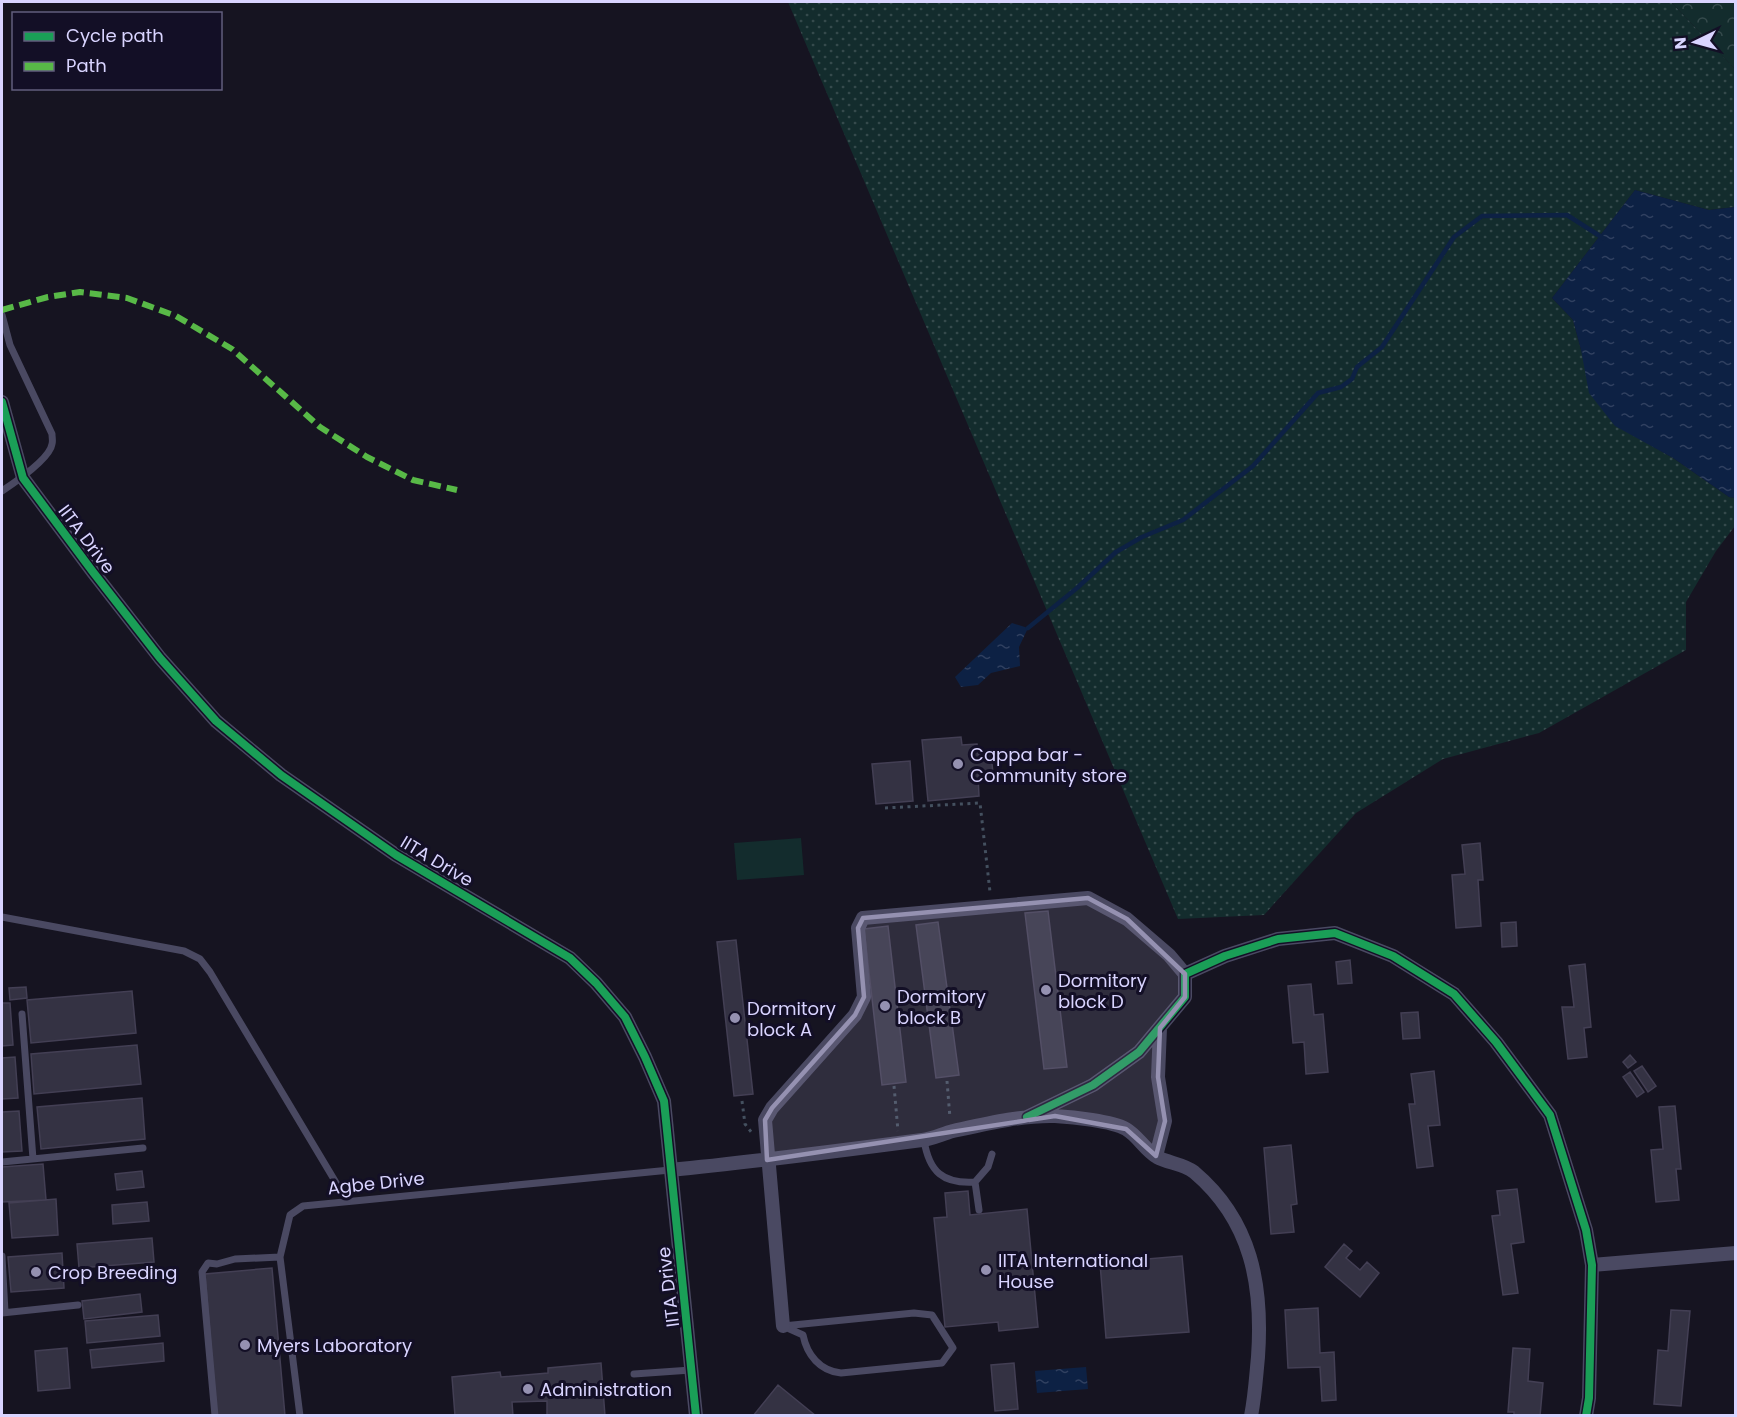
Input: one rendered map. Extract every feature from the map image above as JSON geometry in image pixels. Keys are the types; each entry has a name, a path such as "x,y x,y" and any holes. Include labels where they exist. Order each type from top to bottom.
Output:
{"street":[{"name":"IITA Drive","path":"2,402 23,478 160,658 216,721 281,775 396,855 570,958 596,983 625,1017 663,1101 693,1370 696,1416"},
{"path":"783,1326 765,1120 772,1108 855,1015 864,997 858,928 863,918 1088,898 1127,920 1169,955 1185,974 1185,997 1139,1052 1093,1085 1027,1117"},
{"path":"1185,974 1225,956 1278,939 1335,933 1393,956 1454,994 1496,1042 1550,1115 1586,1230 1592,1265 1587,1416"},
{"path":"1156,1156 1165,1121 1158,1077 1160,1028"},
{"path":"670,1170 767,1161 924,1140 951,1131 1027,1117 1055,1116 1094,1120 1126,1129 1156,1156 1192,1171 1221,1199 1250,1254 1257,1286 1260,1330 1255,1398 1251,1416"},
{"path":"1592,1265 1736,1253"}],"lane":[{"path":"2,315 10,345 52,434 52,446 47,454 23,478 2,491"},
{"path":"2,917 184,951 200,959 347,1201"},
{"path":"22,1014 33,1159"},
{"path":"924,1140 926,1153 935,1170 944,1177 963,1182 975,1182"},
{"path":"2,1162 143,1148"},
{"path":"979,1210 975,1182 988,1167 992,1154"},
{"name":"Agbe Drive","path":"300,1416 280,1257 290,1215 303,1206 670,1170"},
{"path":"2,1256 3,1313 78,1305"},
{"path":"215,1416 202,1272 208,1263 280,1257"},
{"path":"914,1313 932,1315 953,1348 942,1363 841,1373 831,1372 813,1359 806,1348 803,1335 783,1326 914,1313"},
{"path":"634,1374 693,1370"}],"path":[{"path":"885,808 980,803 992,906"},
{"path":"947,1081 951,1131"},
{"path":"894,1086 899,1142"},
{"path":"742,1101 747,1128 765,1137"}],"highlighted area":[{"path":"1088,898 1127,919 1185,974 1185,997 1160,1028 1158,1077 1165,1121 1156,1156 1126,1129 1055,1116 767,1160 765,1120 772,1108 855,1015 864,997 858,928 863,918"}],"green space":[{"path":"788,2 1671,2 1735,69 1735,207 1709,210 1635,190 1552,298 1573,320 1581,350 1615,425 1673,458 1729,497 1735,498 1735,526 1716,551 1686,602 1686,650 1539,733 1443,759 1356,813 1264,915 1178,919"},
{"path":"1671,2 1735,2 1735,69"},
{"path":"801,838 804,875 737,880 734,843"}],"water":[{"path":"1635,190 1709,210 1735,207 1735,498 1729,497 1673,458 1615,426 1589,393 1573,320 1552,298"},
{"path":"1012,623 1028,628 1019,647 1020,666 991,673 978,685 961,687 955,677"},
{"path":"1086,1367 1088,1389 1037,1393 1035,1371"}],"building":[{"name":"Cappa bar - Community store","path":"961,737 962,745 977,744 978,755 991,753 993,774 978,775 979,796 928,801 922,740"},
{"path":"910,761 913,801 876,804 872,764"},
{"path":"1480,843 1483,880 1478,880 1481,926 1456,928 1452,875 1465,874 1462,845"},
{"name":"Dormitory block D","path":"1048,911 1067,1067 1044,1069 1025,913"},
{"name":"Dormitory block D","path":"1048,911 1067,1067 1044,1069 1025,913"},
{"path":"938,922 959,1075 936,1078 916,925"},
{"path":"1516,922 1517,946 1502,947 1501,923"},
{"name":"Dormitory block B","path":"888,926 906,1082 882,1085 864,929"},
{"name":"Dormitory block B","path":"888,926 906,1082 882,1085 864,929"},
{"name":"Dormitory block A","path":"736,940 753,1094 734,1096 717,942"},
{"name":"Dormitory block A","path":"736,940 753,1094 734,1096 717,942"},
{"path":"1350,960 1352,983 1338,984 1336,962"},
{"path":"1585,964 1591,1027 1584,1028 1587,1057 1568,1059 1562,1007 1574,1007 1569,966"},
{"path":"1311,984 1314,1015 1323,1014 1328,1072 1306,1074 1304,1042 1293,1043 1288,986"},
{"path":"26,987 27,998 10,1000 9,988"},
{"path":"132,991 136,1033 31,1043 27,1000"},
{"path":"2,1003 10,1003 13,1045 2,1046"},
{"path":"1418,1012 1420,1038 1403,1039 1401,1013"},
{"path":"137,1045 141,1084 34,1094 31,1054"},
{"path":"1630,1055 1636,1062 1628,1068 1623,1062"},
{"path":"15,1057 18,1098 2,1099 2,1058"},
{"path":"1642,1066 1656,1086 1648,1092 1634,1071"},
{"path":"1434,1071 1440,1125 1428,1126 1433,1166 1417,1168 1409,1104 1415,1104 1411,1074"},
{"path":"1630,1072 1644,1092 1637,1097 1623,1077"},
{"path":"142,1098 145,1139 41,1149 37,1107"},
{"path":"1675,1106 1681,1169 1676,1169 1679,1200 1656,1202 1651,1150 1663,1149 1659,1107"},
{"path":"19,1111 22,1151 2,1152 2,1112"},
{"path":"1291,1145 1297,1204 1291,1205 1294,1232 1271,1234 1264,1148"},
{"path":"43,1164 46,1200 2,1202 2,1167"},
{"path":"142,1171 144,1187 117,1190 115,1174"},
{"path":"1517,1189 1524,1242 1511,1244 1518,1293 1503,1295 1492,1216 1500,1215 1497,1191"},
{"name":"IITA International House","path":"968,1191 970,1215 1027,1209 1038,1327 999,1331 998,1322 945,1327 934,1218 947,1217 945,1193"},
{"path":"56,1199 58,1235 12,1238 9,1203"},
{"path":"147,1202 149,1221 113,1224 112,1205"},
{"path":"152,1238 154,1262 79,1268 77,1244"},
{"path":"1344,1244 1352,1251 1346,1258 1360,1270 1367,1262 1379,1273 1360,1297 1325,1267"},
{"name":"Crop Breeding","path":"62,1253 64,1288 11,1292 8,1257"},
{"path":"1182,1256 1189,1332 1106,1338 1100,1263"},
{"name":"Myers Laboratory","path":"272,1268 285,1416 217,1416 205,1274"},
{"path":"140,1294 142,1312 84,1319 82,1301"},
{"path":"1318,1308 1320,1353 1334,1352 1336,1400 1322,1401 1320,1367 1288,1368 1285,1310"},
{"path":"1671,1310 1690,1311 1681,1406 1654,1404 1658,1350 1668,1351"},
{"path":"158,1315 160,1336 87,1343 85,1321"},
{"path":"163,1343 164,1361 92,1368 90,1350"},
{"path":"67,1348 70,1388 38,1391 35,1351"},
{"path":"1513,1348 1530,1349 1528,1381 1543,1383 1540,1416 1514,1416 1514,1412 1508,1412"},
{"name":"Administration","path":"601,1363 605,1416 547,1416 547,1401 512,1402 513,1416 455,1416 452,1377 500,1372 501,1377 548,1373 548,1368"},
{"path":"1014,1363 1018,1409 995,1411 991,1365"},
{"path":"778,1385 816,1416 753,1416"}],"waterway":[{"path":"1028,628 1116,552 1142,537 1183,520 1253,466 1318,393 1341,387 1352,379 1357,367 1382,347 1454,237 1482,216 1567,215 1603,238"}],"marked path":[{"path":"2,310 48,297 80,292 127,298 176,316 232,349 320,427 367,457 413,480 457,490"}],"cycle path":[{"path":"2,402 23,478 160,658 216,721 281,775 396,855 570,958 596,983 625,1017 664,1101 696,1416"},
{"path":"1027,1117 1093,1085 1139,1052 1185,997 1185,974 1225,956 1278,939 1335,933 1393,956 1454,994 1496,1042 1550,1115 1586,1230 1592,1265 1589,1398 1586,1416"}],"place":[{"name":"Cappa bar - Community store","path":"958,764"},
{"name":"Dormitory block D","path":"1046,990"},
{"name":"Dormitory block B","path":"885,1006"},
{"name":"Dormitory block A","path":"735,1018"},
{"name":"IITA International House","path":"986,1270"},
{"name":"Crop Breeding","path":"36,1272"},
{"name":"Myers Laboratory","path":"245,1345"},
{"name":"Administration","path":"528,1389"}]}
